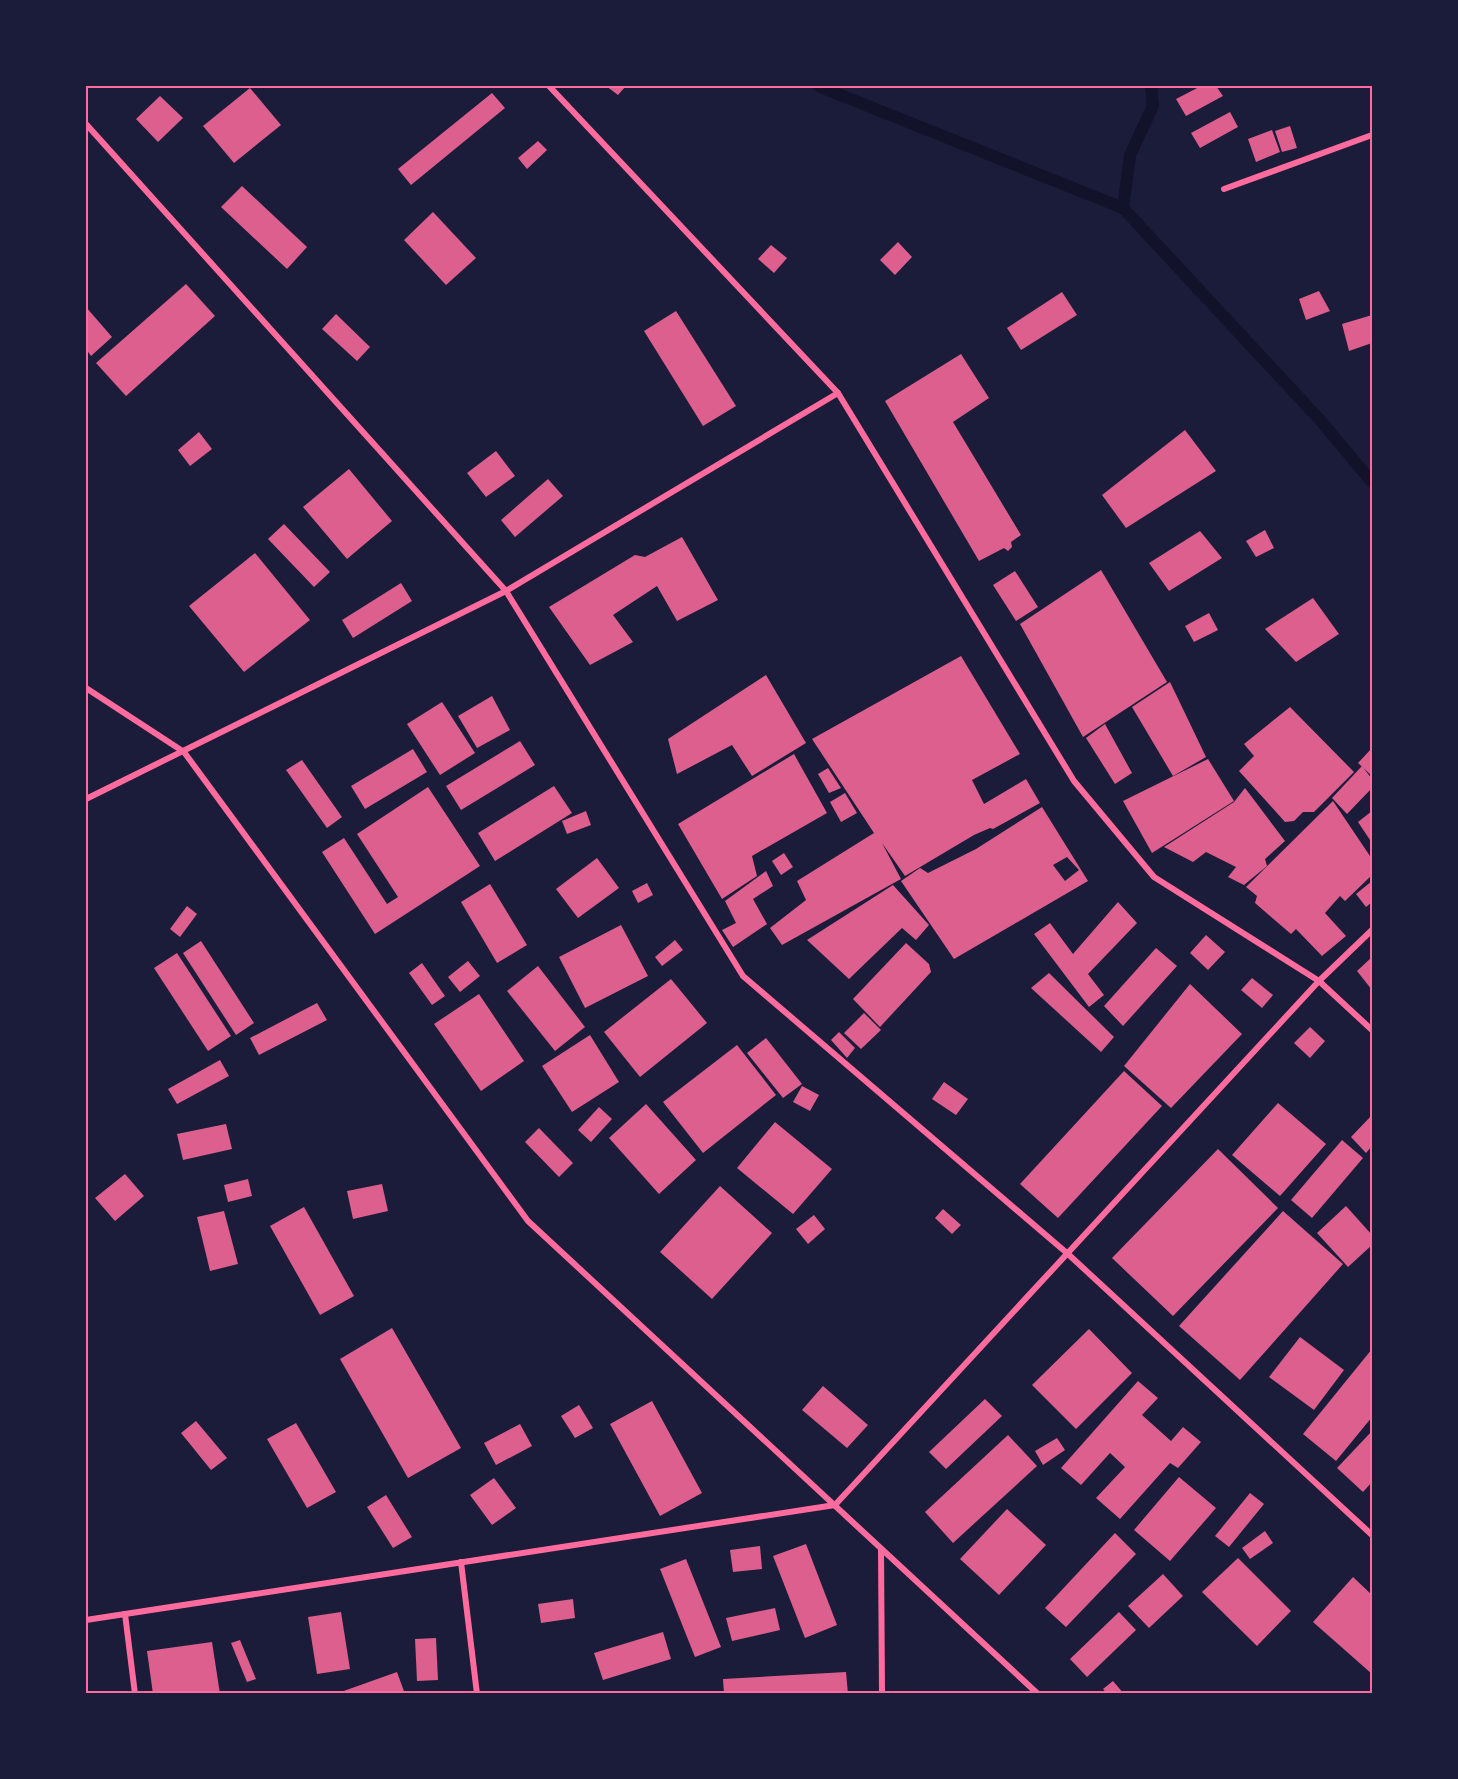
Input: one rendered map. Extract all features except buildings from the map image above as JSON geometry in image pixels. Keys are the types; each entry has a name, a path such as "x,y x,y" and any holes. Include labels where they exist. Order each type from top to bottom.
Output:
{"street":[{"path":"549,86 838,393 1074,781 1154,877 1319,981 1372,1030"},
{"path":"86,124 506,591 743,976 1068,1254 1372,1535"},
{"path":"1224,189 1372,135"},
{"path":"86,799 506,591 838,393"},
{"path":"86,688 184,752 528,1221 1038,1694"},
{"path":"86,1620 835,1506 1319,981 1372,930"},
{"path":"881,1549 882,1694"},
{"path":"461,1562 477,1694"},
{"path":"125,1614 135,1694"}],"waterway":[{"path":"818,86 1123,208 1320,420 1372,482"},
{"path":"1123,208 1130,155 1153,106 1151,86"}]}
